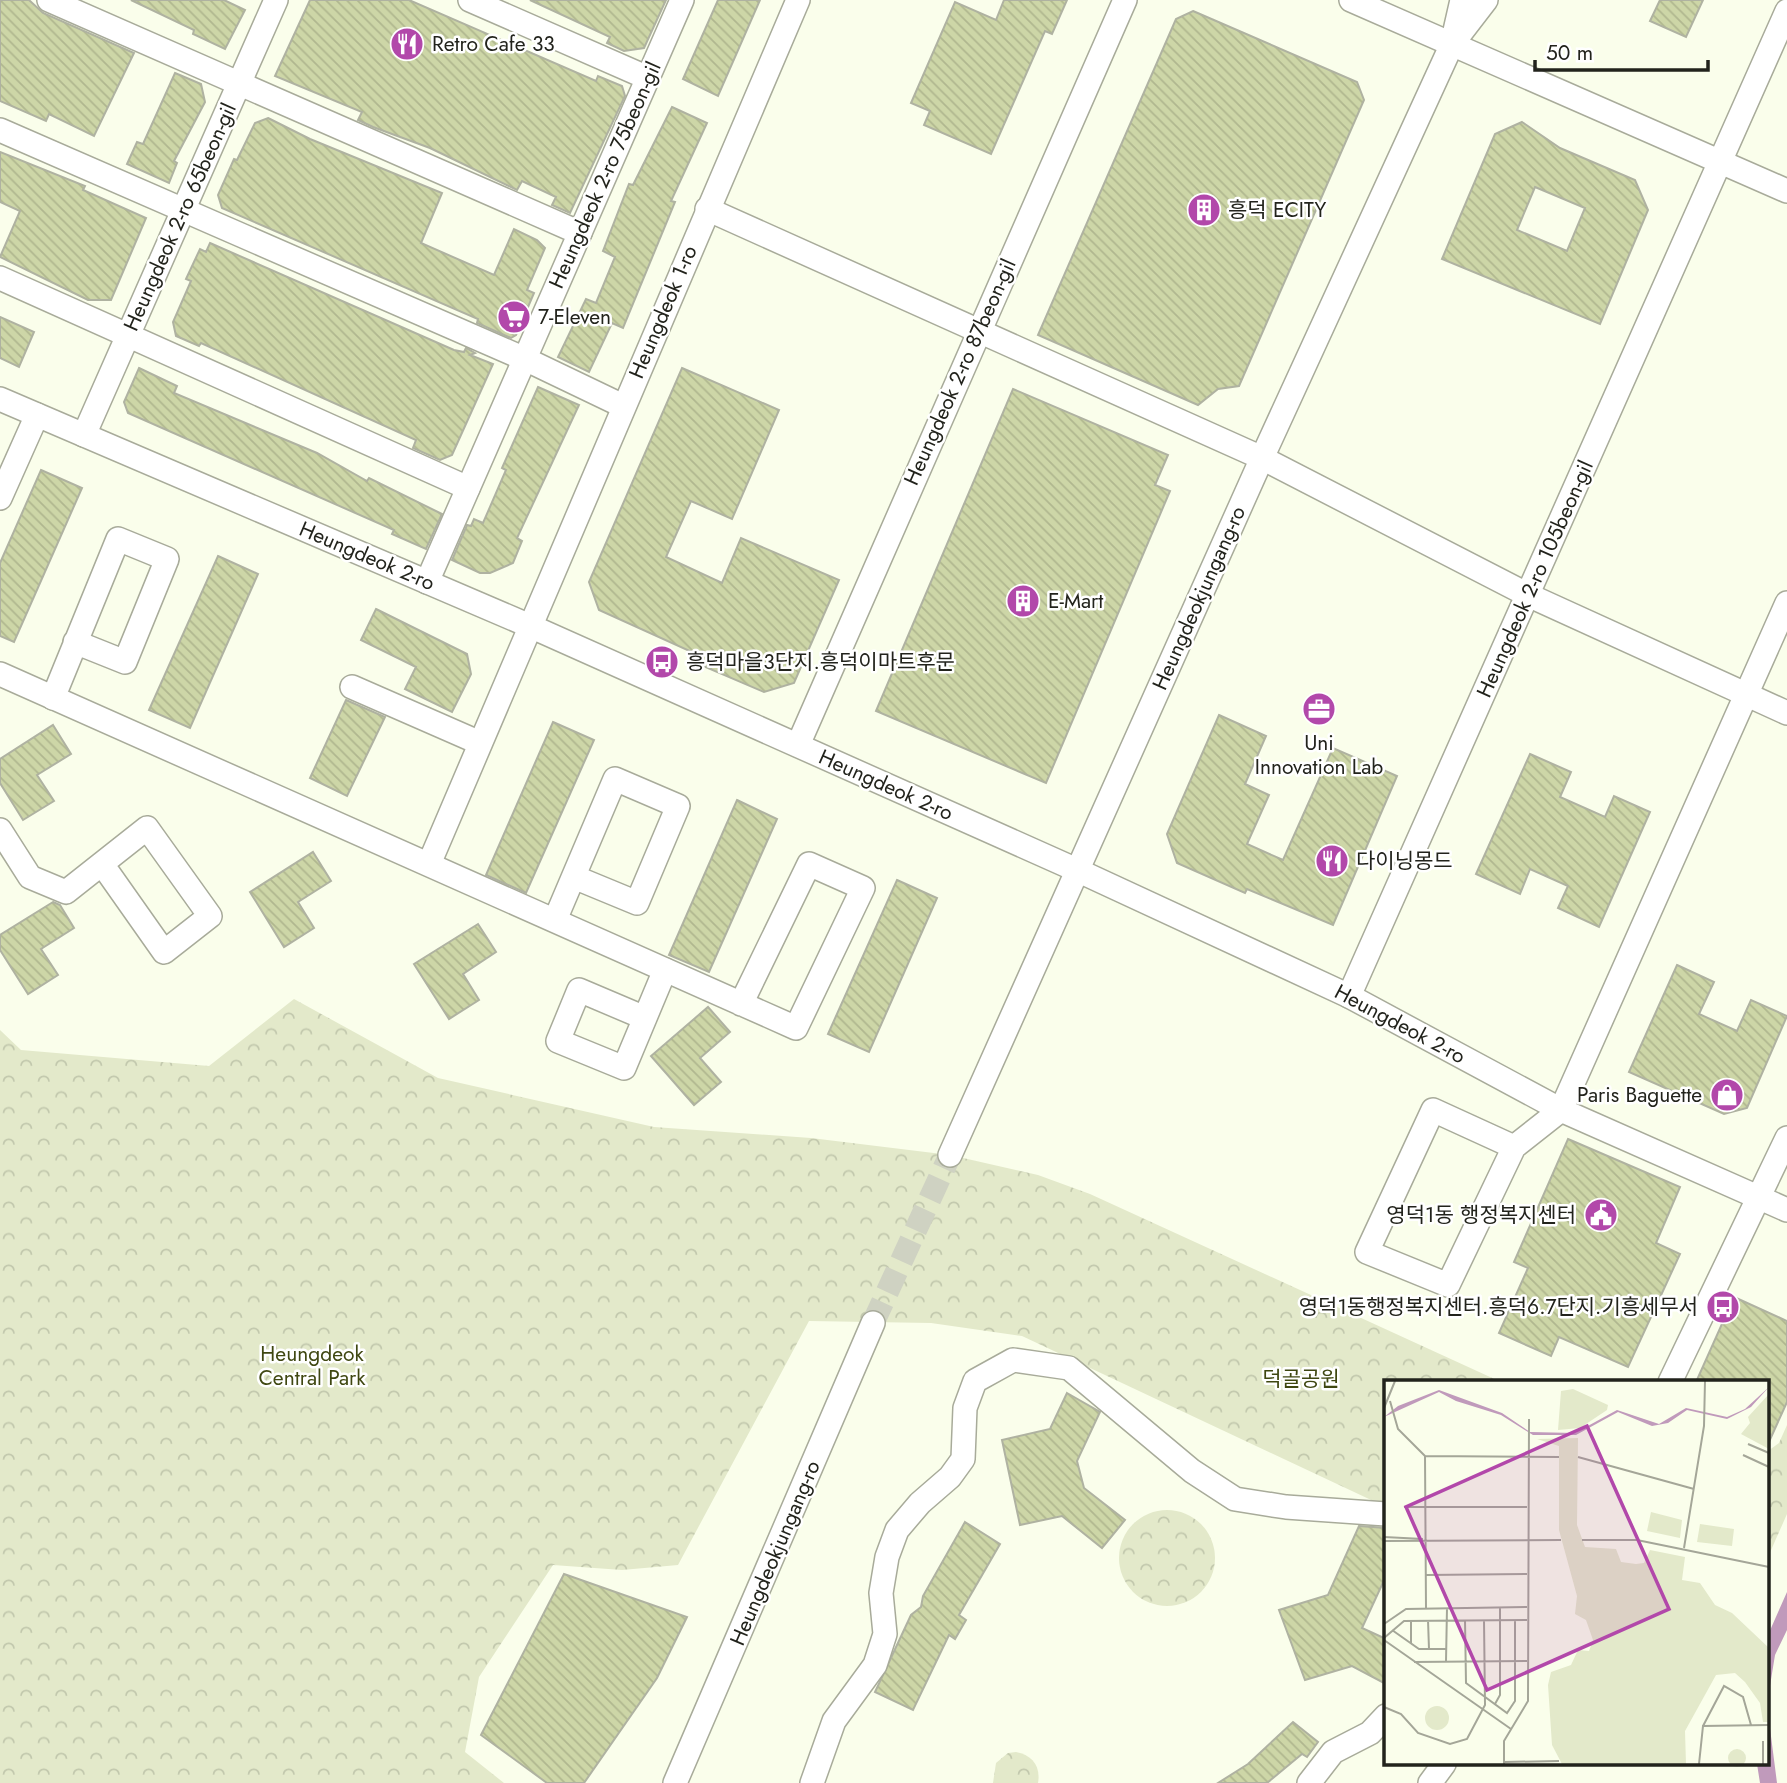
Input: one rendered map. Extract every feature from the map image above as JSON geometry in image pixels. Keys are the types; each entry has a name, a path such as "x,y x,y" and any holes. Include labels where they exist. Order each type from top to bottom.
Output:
{"street":[{"path":"49,0 580,233"},
{"name":"Heungdeok 2-ro 65beon-gil","path":"84,435 275,0"},
{"path":"470,0 648,78"},
{"name":"Heungdeok 2-ro 75beon-gil","path":"427,582 682,0"},
{"name":"Heungdeok 1-ro","path":"429,864 706,209 798,0"},
{"name":"Heungdeok 2-ro 87beon-gil","path":"798,745 1125,0"},
{"path":"1351,0 1787,191"},
{"name":"Heungdeokjungang-ro","path":"950,1155 1262,458 1452,44 1462,0"},
{"name":"Heungdeokjungang-ro","path":"1452,44 1486,0"},
{"name":"Heungdeok 2-ro 105beon-gil","path":"1349,996 1787,11"},
{"path":"0,130 524,359 623,406"},
{"path":"706,209 1262,458 1528,595 1787,713"},
{"path":"0,278 468,488"},
{"name":"Heungdeok 2-ro","path":"0,399 530,626 1079,871 1349,996 1562,1110 1787,1210"},
{"path":"0,498 37,415"},
{"path":"53,698 75,642 118,539 167,559 125,663 75,642"},
{"path":"1514,1147 1433,1110 1367,1252 1448,1285 1514,1147 1562,1110 1787,603"},
{"path":"0,674 555,920 665,970 741,1004 796,1028 863,888 809,864 741,1004"},
{"path":"352,687 480,743"},
{"path":"555,920 573,877 615,779 678,806 637,904 573,877"},
{"path":"0,830 30,877 66,892 147,828 210,916 164,952 102,864"},
{"path":"645,1018 665,970"},
{"path":"1671,1380 1787,1138"},
{"name":"Heungdeokjungang-ro","path":"675,1783 873,1323"},
{"path":"812,1783 834,1721 874,1665 885,1634 881,1593 887,1557 897,1530 964,1460 965,1408 975,1381 1013,1360 1069,1368 1192,1471 1235,1499 1286,1507 1384,1514"},
{"path":"1309,1783 1333,1752 1370,1733 1384,1718"},
{"path":"1430,1783 1443,1766"}],"green space":[{"name":"Heungdeok Central Park","path":"294,999 438,1078 654,1127 811,1138 950,1155 1038,1175 1090,1194 1497,1380 1384,1380 1384,1506 1022,1336 931,1323 809,1321 678,1565 622,1570 553,1565 479,1677 465,1752 504,1783 0,1783 0,1030 21,1050 209,1066"},
{"path":"1787,1425 1787,1514 1770,1552 1770,1450 1779,1443"},
{"path":"1167,1510 1185,1514 1201,1524 1211,1540 1215,1558 1211,1576 1201,1592 1185,1602 1167,1606 1149,1602 1133,1592 1123,1576 1119,1558 1123,1540 1133,1524 1149,1514"},
{"path":"1016,1752 1034,1762 1038,1771 1038,1783 993,1783 996,1763 1008,1753"}],"shaded area":[{"path":"1787,1592 1787,1630 1775,1655 1770,1686 1770,1630"},
{"path":"1770,1729 1777,1783 1760,1783 1757,1766 1770,1766"}],"building":[{"path":"0,0 29,0 43,13 134,53 94,136 49,114 46,121 0,101"},
{"path":"131,0 224,0 245,10 225,49 193,34 194,30"},
{"path":"310,0 409,0 596,81 598,76 622,86 625,96 570,213 552,205 556,197 522,181 517,190 430,148 358,120 362,112 275,76"},
{"path":"530,0 666,0 644,48 624,51 607,43 610,37"},
{"path":"718,0 760,0 718,96 683,79"},
{"path":"1004,0 1067,0 1052,34 1045,31 991,154 924,125 930,111 911,103 955,2 996,20"},
{"path":"1660,0 1703,0 1686,37 1650,21"},
{"name":"흥덕 ECITY","path":"1193,11 1357,82 1364,100 1239,386 1218,389 1198,405 1038,335 1176,19"},
{"path":"175,73 201,84 205,102 174,161 177,163 169,183 127,164 137,142 143,144"},
{"path":"672,107 707,123 671,201 675,202 623,328 612,323 589,372 558,357 586,299 596,303 615,257 603,251 629,184 633,185"},
{"path":"268,118 310,139 442,193 421,243 494,275 514,229 537,240 545,248 527,290 534,293 516,335 511,338 477,323 478,319 222,208 218,195 234,159 237,160 255,123"},
{"path":"1522,122 1560,148 1635,180 1648,210 1600,324 1442,259 1495,134","holes":["1535,187 1585,208 1567,251 1517,230"]},
{"path":"0,152 85,186 83,190 146,218 111,300 88,300 0,257 20,211 0,202"},
{"path":"210,243 454,350 464,352 466,348 475,353 470,355 493,364 452,455 440,460 413,448 416,440 201,343 199,346 176,336 173,322 191,281 186,279 200,249 206,252"},
{"path":"0,317 34,332 19,367 0,358"},
{"path":"139,368 177,386 174,393 317,453 367,481 369,478 442,514 426,549 392,534 394,530 128,413 124,402"},
{"path":"682,368 779,410 732,519 691,501 666,557 722,583 741,538 839,580 794,683 764,692 689,660 692,652 599,610 589,582"},
{"path":"538,387 579,405 517,538 522,541 513,563 490,573 480,573 452,560 467,525 471,526 474,519 483,523 506,470 502,468"},
{"name":"E-Mart","path":"1013,389 1168,455 1155,485 1170,491 1046,783 876,711"},
{"path":"41,470 82,488 14,642 0,636 0,563"},
{"path":"218,556 258,574 190,728 149,710"},
{"path":"376,609 467,654 471,674 452,712 405,689 416,667 361,640"},
{"path":"346,700 385,717 347,796 310,778"},
{"path":"1219,715 1266,736 1245,784 1269,795 1247,844 1283,860 1333,748 1397,776 1333,925 1247,889 1245,893 1177,863 1167,834"},
{"path":"553,722 594,740 526,893 486,875"},
{"path":"53,725 71,754 37,775 54,801 23,820 0,783 0,759"},
{"path":"1530,754 1571,772 1560,797 1605,817 1614,796 1650,812 1599,927 1558,908 1568,886 1530,869 1520,894 1476,874"},
{"path":"737,800 777,819 709,972 669,955"},
{"path":"313,852 331,881 298,902 314,928 284,947 250,892"},
{"path":"897,880 937,898 869,1052 828,1034"},
{"path":"53,902 60,905 74,928 41,949 58,975 28,994 0,950 0,935"},
{"path":"478,924 496,952 463,974 479,1000 449,1019 414,964"},
{"path":"1677,965 1714,982 1699,1014 1737,1031 1751,1000 1787,1016 1747,1108 1724,1114 1629,1072"},
{"path":"708,1007 730,1032 700,1058 721,1082 694,1105 651,1056"},
{"name":"영덕1동 행정복지센터","path":"1568,1139 1680,1187 1656,1243 1680,1254 1628,1367 1559,1337 1551,1356 1499,1333 1528,1268 1514,1262"},
{"path":"1734,1297 1787,1321 1787,1402 1770,1440 1770,1380 1697,1380"},
{"path":"1067,1393 1100,1412 1077,1461 1084,1488 1125,1520 1102,1548 1062,1516 1020,1525 1002,1440 1050,1429"},
{"path":"965,1522 1000,1544 959,1615 966,1620 955,1639 949,1635 913,1710 875,1692 911,1615 921,1607 923,1596"},
{"path":"1359,1526 1384,1528 1384,1580 1362,1628 1384,1638 1384,1683 1352,1666 1305,1680 1279,1610 1328,1595"},
{"path":"564,1574 687,1617 657,1678 584,1783 547,1783 481,1735"},
{"path":"1293,1722 1318,1742 1307,1757 1302,1754 1267,1783 1218,1783 1248,1764"}],"tunnel":[{"path":"873,1323 950,1155"}],"place":[{"name":"Retro Cafe 33","path":"407,44"},
{"name":"흥덕 ECITY","path":"1204,210"},
{"name":"7-Eleven","path":"514,317"},
{"name":"E-Mart","path":"1023,601"},
{"name":"흥덕마을3단지.흥덕이마트후문","path":"662,662"},
{"name":"Uni Innovation Lab","path":"1319,709"},
{"name":"다이닝몽드","path":"1332,861"},
{"name":"Paris Baguette","path":"1727,1095"},
{"name":"영덕1동 행정복지센터","path":"1601,1215"},
{"name":"영덕1동행정복지센터.흥덕6.7단지.기흥세무서","path":"1723,1307"}],"park label":[{"name":"덕골공원","path":"1301,1379"}]}
